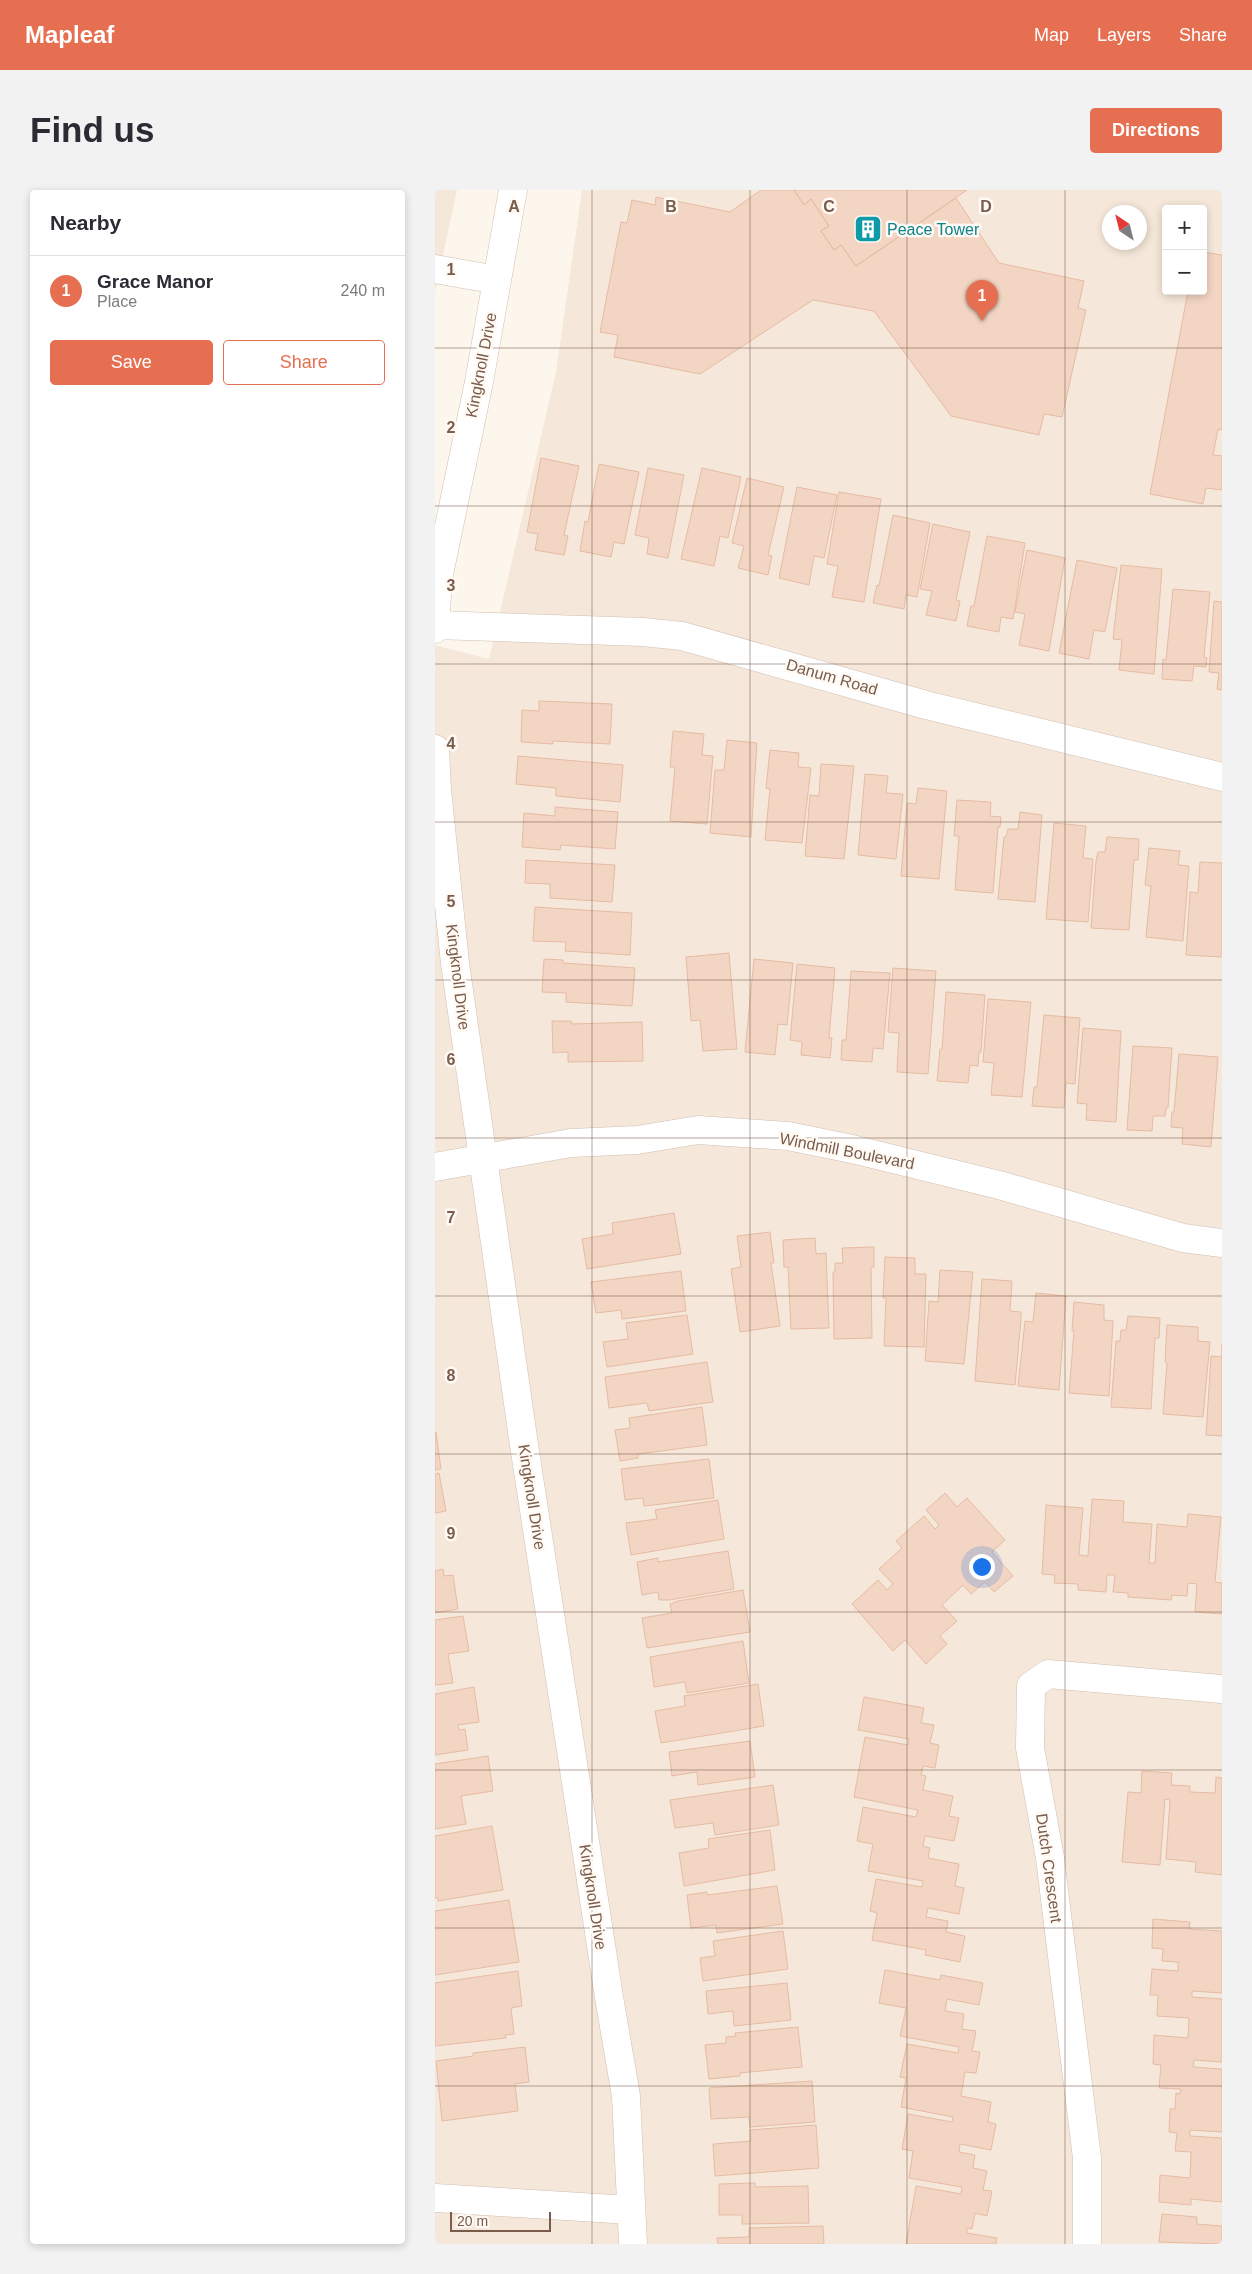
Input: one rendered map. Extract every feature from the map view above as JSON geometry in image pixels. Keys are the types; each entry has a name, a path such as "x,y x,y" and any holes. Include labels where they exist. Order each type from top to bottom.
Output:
{"street":[{"name":"Kingknoll Drive","path":"435,629 438,579 479,382 513,190"},
{"path":"435,269 497,280"},
{"name":"Danum Road","path":"435,625 643,632 682,636 926,705 1222,777"},
{"name":"Kingknoll Drive","path":"435,749 437,790 455,963 525,1455 626,2096 633,2244"},
{"name":"Windmill Boulevard","path":"435,1167 571,1143 637,1140 698,1130 788,1136 852,1149 999,1185 1183,1238 1222,1243"},
{"name":"Dutch Crescent","path":"1087,2244 1087,2158 1050,1858 1030,1748 1031,1686 1048,1674 1222,1689"},
{"path":"435,2198 630,2210"}],"shaded area":[{"path":"435,190 457,190 435,292"},
{"path":"582,190 1222,190 1222,2244 435,2244 435,645 489,659 556,372"}],"building":[{"path":"761,190 794,190 804,205 811,199 829,226 821,231 834,250 841,245 856,266 956,198 999,263 1084,281 1078,308 1086,310 1062,417 1044,414 1039,435 951,416 874,311 813,300 700,374 614,357 618,335 600,332 621,222 627,223 632,200 655,205 656,197 730,212"},
{"name":"Peace Tower","path":"794,190 967,190 856,266 841,245 834,250 821,231 829,226 811,199 804,205"},
{"path":"1207,253 1222,255 1222,430 1218,429 1213,455 1222,456 1222,490 1206,488 1203,504 1150,494 1187,295 1207,295"},
{"path":"541,458 579,466 564,535 568,536 564,555 535,550 538,534 527,532"},
{"path":"599,464 639,472 624,544 614,542 611,557 580,551 585,521 588,522"},
{"path":"648,468 684,475 668,558 647,554 649,538 635,535"},
{"path":"702,468 741,477 728,538 720,536 714,566 681,559"},
{"path":"747,478 784,487 768,555 772,556 768,575 738,568 744,546 732,543"},
{"path":"797,487 837,495 824,558 814,556 809,585 779,578"},
{"path":"839,492 881,499 864,602 832,597 838,566 827,564"},
{"path":"893,515 930,523 917,597 906,595 904,609 873,603 877,585 879,586"},
{"path":"933,524 970,532 956,600 960,601 956,621 926,615 932,591 920,589"},
{"path":"987,536 1025,543 1013,619 1001,617 999,632 967,626 971,606 974,606"},
{"path":"1027,550 1065,558 1049,651 1019,645 1025,614 1015,612"},
{"path":"1077,560 1117,568 1105,632 1094,630 1089,659 1059,653"},
{"path":"1121,565 1162,569 1154,674 1119,670 1122,640 1113,639"},
{"path":"1173,589 1210,592 1204,657 1207,658 1206,667 1194,666 1192,681 1162,679 1163,659 1166,660"},
{"path":"1214,601 1222,602 1222,690 1217,689 1219,673 1209,672"},
{"path":"539,701 612,704 610,744 553,741 553,744 521,742 522,710 539,711"},
{"path":"673,731 704,734 702,755 713,756 707,824 670,821 675,767 670,767"},
{"path":"727,740 757,743 751,837 710,833 715,770 724,770"},
{"path":"770,750 799,753 798,767 811,768 802,843 765,840 770,789 766,788"},
{"path":"518,756 623,765 620,802 556,796 556,788 516,784"},
{"path":"821,764 854,766 844,859 805,856 810,795 819,796"},
{"path":"865,774 888,776 886,793 903,794 896,859 858,855"},
{"path":"918,788 947,791 939,879 901,876 907,803 916,804"},
{"path":"957,800 991,802 990,816 1001,817 1000,827 998,827 993,893 955,890 959,836 954,836"},
{"path":"555,807 618,812 615,849 561,845 560,850 522,847 524,813 555,816"},
{"path":"1020,812 1042,815 1035,902 998,899 1004,837 1006,837 1008,829 1018,829"},
{"path":"1054,823 1086,826 1083,858 1093,859 1088,922 1046,919"},
{"path":"1107,837 1139,839 1138,860 1134,860 1129,930 1091,928 1096,861 1098,852 1105,852"},
{"path":"1149,848 1180,851 1178,865 1189,866 1183,941 1146,937 1151,886 1145,885"},
{"path":"526,860 615,865 612,902 550,898 550,884 525,883"},
{"path":"1200,862 1222,863 1222,957 1186,955 1190,892 1198,893"},
{"path":"535,907 632,913 630,955 565,951 566,942 533,941"},
{"path":"729,953 737,1049 703,1051 700,1020 691,1021 686,957"},
{"path":"544,959 563,960 563,963 635,968 632,1006 566,1002 566,993 542,992"},
{"path":"754,959 793,963 787,1025 778,1024 775,1055 745,1052"},
{"path":"797,964 835,968 829,1038 832,1038 830,1058 801,1055 802,1042 790,1040"},
{"path":"893,968 936,971 928,1074 897,1072 899,1033 888,1032"},
{"path":"851,971 890,973 883,1049 873,1048 872,1062 841,1060 842,1040 846,1040"},
{"path":"946,992 985,995 981,1052 979,1052 978,1066 970,1065 968,1083 937,1081 940,1049 942,1049"},
{"path":"988,999 1031,1002 1022,1097 991,1095 994,1063 983,1062"},
{"path":"1044,1015 1080,1018 1075,1084 1066,1083 1064,1108 1032,1106 1034,1087 1037,1087"},
{"path":"552,1021 571,1021 572,1024 642,1022 643,1061 568,1062 568,1052 553,1053"},
{"path":"1083,1028 1121,1031 1116,1122 1086,1120 1087,1104 1077,1103"},
{"path":"1133,1046 1172,1048 1168,1108 1166,1108 1165,1116 1153,1116 1152,1131 1127,1130"},
{"path":"1179,1054 1218,1057 1211,1147 1182,1144 1183,1128 1171,1127"},
{"path":"674,1213 681,1254 587,1269 582,1239 613,1234 612,1223"},
{"path":"770,1232 774,1263 771,1263 780,1326 740,1332 731,1269 741,1267 737,1236"},
{"path":"815,1238 816,1254 826,1253 829,1328 791,1329 788,1267 784,1267 783,1240"},
{"path":"874,1247 874,1267 871,1267 872,1338 834,1339 833,1272 835,1272 835,1263 843,1263 842,1248"},
{"path":"885,1257 915,1258 915,1274 926,1274 924,1347 884,1346 886,1298 883,1298"},
{"path":"940,1270 973,1272 964,1364 925,1361 929,1301 938,1302"},
{"path":"681,1271 686,1311 622,1319 621,1310 596,1313 591,1282"},
{"path":"982,1279 1012,1281 1010,1311 1021,1312 1015,1385 975,1381"},
{"path":"1036,1293 1066,1296 1059,1390 1018,1386 1025,1321 1033,1322"},
{"path":"1074,1302 1104,1305 1104,1320 1113,1321 1109,1396 1069,1393 1074,1331 1072,1331"},
{"path":"687,1315 693,1354 607,1367 603,1342 628,1339 626,1323"},
{"path":"1128,1316 1160,1318 1159,1338 1155,1338 1151,1409 1111,1407 1116,1341 1120,1341 1121,1330 1126,1330"},
{"path":"1167,1325 1198,1327 1198,1341 1210,1342 1203,1417 1163,1414 1167,1363 1165,1362"},
{"path":"1211,1356 1222,1357 1222,1436 1206,1435"},
{"path":"707,1362 713,1402 649,1411 647,1403 609,1408 605,1377"},
{"path":"702,1407 707,1445 638,1454 638,1458 620,1461 615,1430 630,1428 629,1418"},
{"path":"435,1432 441,1469 435,1470"},
{"path":"709,1459 714,1498 644,1506 643,1498 625,1500 621,1469"},
{"path":"439,1473 446,1511 435,1513 435,1474"},
{"path":"945,1493 957,1507 967,1498 1005,1540 992,1552 1013,1576 994,1592 985,1582 971,1594 963,1585 942,1605 957,1621 940,1636 947,1644 926,1664 905,1640 893,1651 852,1604 878,1580 887,1590 893,1584 879,1569 902,1548 896,1541 924,1516 935,1529 939,1525 926,1510"},
{"path":"1092,1499 1124,1501 1123,1522 1152,1524 1149,1563 1155,1563 1157,1524 1187,1527 1188,1514 1221,1517 1215,1582 1222,1583 1222,1614 1195,1612 1197,1584 1188,1583 1187,1596 1172,1595 1171,1600 1128,1597 1128,1593 1113,1592 1115,1575 1107,1575 1106,1592 1078,1590 1078,1584 1054,1583 1055,1575 1042,1574 1046,1505 1083,1508 1079,1555 1088,1556"},
{"path":"718,1500 724,1539 631,1555 626,1523 657,1519 655,1510"},
{"path":"728,1551 734,1589 669,1600 659,1600 658,1592 642,1595 637,1562 658,1558 658,1562"},
{"path":"443,1569 444,1576 453,1575 458,1609 435,1613 435,1571"},
{"path":"743,1590 750,1632 647,1648 642,1618 672,1613 670,1604 678,1601"},
{"path":"463,1616 469,1651 448,1654 453,1683 435,1685 435,1620"},
{"path":"743,1641 749,1683 687,1693 685,1682 654,1687 650,1657"},
{"path":"758,1684 764,1726 661,1743 655,1711 685,1706 684,1696"},
{"path":"474,1687 479,1722 458,1725 459,1730 465,1729 468,1750 435,1755 435,1694"},
{"path":"864,1697 924,1708 921,1723 934,1725 930,1743 939,1745 935,1768 923,1766 921,1775 926,1776 923,1790 953,1796 949,1816 959,1818 954,1841 925,1836 923,1846 930,1848 928,1858 959,1864 955,1886 964,1888 959,1914 928,1908 926,1917 948,1921 946,1932 965,1936 960,1962 925,1955 926,1950 872,1940 877,1913 870,1911 876,1879 922,1887 923,1881 868,1871 873,1844 857,1841 863,1807 916,1817 918,1810 854,1797 865,1737 908,1745 909,1739 858,1730"},
{"path":"750,1741 755,1777 698,1785 697,1772 672,1776 669,1752"},
{"path":"488,1756 493,1791 461,1796 466,1824 435,1829 435,1764"},
{"path":"1142,1771 1172,1773 1171,1785 1190,1786 1190,1792 1215,1793 1216,1777 1222,1778 1222,1875 1195,1872 1196,1862 1166,1859 1170,1800 1165,1799 1160,1865 1122,1862 1128,1792 1141,1793"},
{"path":"773,1785 779,1825 715,1835 713,1823 675,1828 670,1800"},
{"path":"492,1826 503,1890 438,1901 438,1898 435,1898 435,1836"},
{"path":"770,1830 775,1870 684,1886 679,1853 709,1848 708,1839"},
{"path":"777,1886 783,1924 717,1933 716,1925 691,1928 687,1895 707,1892 707,1895"},
{"path":"509,1900 519,1962 435,1975 435,1911"},
{"path":"1153,1919 1190,1922 1189,1929 1222,1931 1222,1993 1192,1991 1192,1997 1222,1999 1222,2062 1194,2060 1193,2067 1222,2069 1222,2132 1190,2130 1190,2136 1222,2138 1222,2202 1191,2199 1191,2205 1159,2202 1160,2175 1190,2178 1191,2152 1175,2151 1177,2133 1169,2132 1170,2109 1175,2109 1176,2093 1180,2094 1181,2089 1159,2088 1161,2065 1153,2064 1154,2035 1188,2038 1189,2018 1157,2016 1158,1995 1150,1995 1152,1969 1178,1971 1178,1962 1162,1961 1163,1949 1152,1948"},
{"path":"783,1931 788,1969 703,1981 700,1958 715,1956 713,1941"},
{"path":"885,1970 940,1980 941,1975 983,1983 979,2005 947,1999 945,2011 964,2014 962,2029 976,2031 972,2051 980,2052 976,2073 965,2072 961,2096 991,2102 988,2122 996,2124 991,2150 960,2144 959,2152 975,2155 973,2168 987,2171 983,2190 992,2191 987,2216 975,2213 972,2229 967,2228 967,2233 997,2238 996,2244 906,2244 916,2186 961,2194 962,2187 909,2178 913,2151 902,2149 908,2114 952,2122 953,2117 901,2107 906,2078 900,2077 907,2044 958,2053 959,2047 900,2036 906,2008 879,2003"},
{"path":"518,1971 522,2006 511,2008 514,2034 505,2035 506,2038 435,2046 435,1983"},
{"path":"787,1983 791,2020 734,2026 733,2011 708,2014 706,1991"},
{"path":"798,2027 802,2067 740,2073 740,2076 709,2079 705,2045 726,2043 726,2037 736,2036 735,2033"},
{"path":"525,2047 529,2082 515,2084 518,2111 442,2121 436,2061 473,2056 473,2053"},
{"path":"812,2081 815,2122 750,2127 749,2117 711,2119 709,2088"},
{"path":"816,2125 819,2168 715,2176 713,2144 751,2141 750,2130"},
{"path":"755,2183 755,2187 808,2186 809,2223 742,2224 742,2215 719,2215 719,2184"},
{"path":"1162,2214 1197,2217 1197,2224 1222,2226 1222,2244 1159,2242"},
{"path":"823,2226 824,2244 718,2244 717,2238 749,2237 749,2228"}],"place":[{"name":"Peace Tower","path":"868,229"},
{"name":"Grace Manor","path":"982,321"}]}
